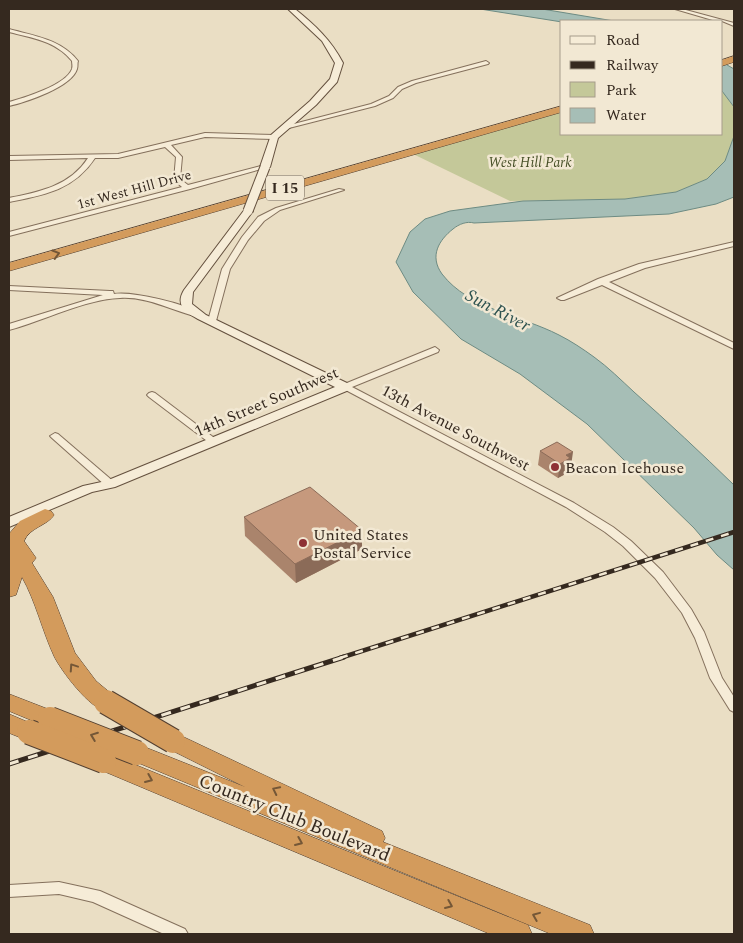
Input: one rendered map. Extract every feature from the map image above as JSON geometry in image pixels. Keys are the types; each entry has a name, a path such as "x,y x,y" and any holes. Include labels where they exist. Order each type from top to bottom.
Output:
{"highway":[{"name":"I 15","path":"9,256 560,102"},
{"name":"I 15","path":"9,268 560,109"},
{"path":"33,580 30,565 15,541 22,529 46,515"},
{"path":"9,546 43,597 65,656 88,687 106,702 173,740 399,851 426,871"},
{"path":"9,562 13,572 13,580 9,590"},
{"name":"Country Club Boulevard","path":"9,702 581,934"},
{"name":"Country Club Boulevard","path":"16,727 104,760 519,934"}],"street":[{"path":"291,9 324,36 333,48 339,63 334,80 313,103 274,137 248,211 185,298 189,310 207,319 226,269 245,239 261,219 278,209 341,190"},
{"path":"677,9 718,20"},
{"path":"688,12 700,9"},
{"path":"9,31 61,48 72,57 75,65 72,72 62,83 37,95 9,104"},
{"path":"286,127 373,105 391,97 400,88 414,82 486,63"},
{"path":"9,158 92,158 129,154 205,135 274,137"},
{"path":"167,145 179,155 181,161 177,180 188,188"},
{"path":"9,200 56,188 76,179 87,169 92,158"},
{"name":"1st West Hill Drive","path":"9,234 265,167"},
{"path":"561,298 642,266 734,244"},
{"path":"602,281 734,346"},
{"name":"13th Avenue Southwest","path":"9,288 96,292 137,297 170,305 207,319 345,387 578,509 602,523 632,546 678,597 698,632 717,680 734,707"},
{"path":"9,327 99,298 121,295"},
{"name":"14th Street Southwest","path":"9,522 88,489 110,484 435,350"},
{"path":"152,395 214,442"},
{"path":"55,436 110,484"},
{"name":"14th Street Southwest","path":"9,530 98,493 110,484"},
{"path":"9,891 59,888 94,896 180,934"}],"green space":[{"name":"West Hill Park","path":"723,92 734,107 734,136 725,161 707,179 676,192 625,199 510,201 413,154 560,112 560,135 723,135"}],"water":[{"path":"480,9 542,9 608,20 560,20 560,22"},
{"path":"723,63 734,69 734,107 723,92"},
{"path":"734,136 734,197 716,204 669,214 466,223 448,233 440,243 437,249 436,261 442,274 453,286 466,295 496,310 559,335 599,361 672,426 734,485 734,570 717,555 694,528 587,424 520,374 461,339 413,292 396,262 410,232 425,219 450,211 523,201 625,199 676,192 707,179 725,161"}],"building":[{"path":"557,442 573,452 566,455 570,458 560,464 540,451"},
{"path":"310,487 362,530 295,564 244,517"}],"railway":[{"path":"340,658 734,532"},
{"path":"9,764 344,657"}],"place":[{"name":"Beacon Icehouse","path":"555,467"},
{"name":"United States Postal Service","path":"303,543"}],"water label":[{"name":"Sun River","path":"498,310"}]}
